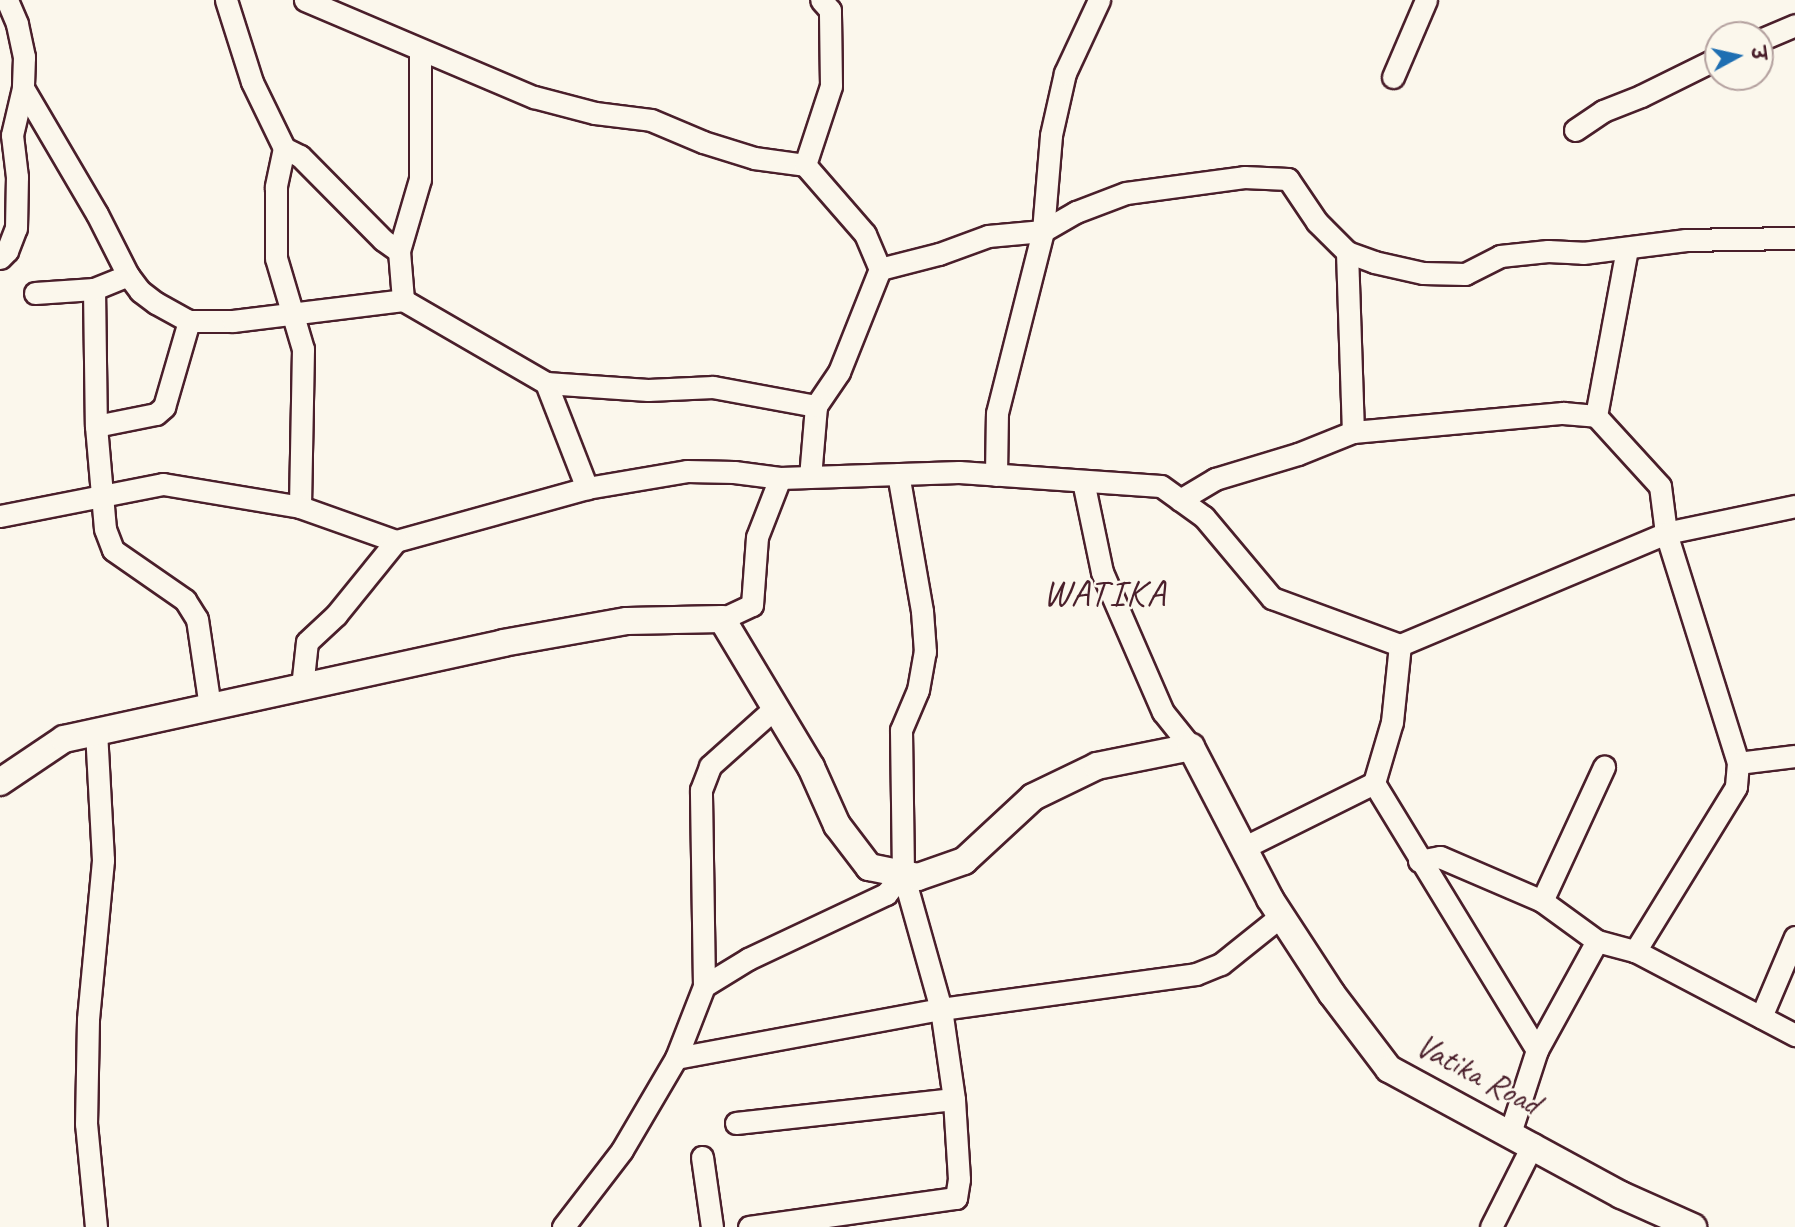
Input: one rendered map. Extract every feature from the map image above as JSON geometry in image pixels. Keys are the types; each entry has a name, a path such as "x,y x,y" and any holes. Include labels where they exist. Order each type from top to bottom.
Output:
{"street":[{"path":"0,258 7,251 16,228 17,177 6,134 23,88 24,57 9,22 7,0"},
{"path":"226,0 252,82 284,148 276,187 276,258 303,349 300,506"},
{"path":"305,0 534,97 594,113 651,120 754,158 805,164 865,234 880,269 839,372 816,406 810,477"},
{"path":"996,475 997,413 1043,231 1051,135 1062,86 1099,0"},
{"path":"1393,77 1426,0"},
{"path":"805,164 831,86 831,3"},
{"path":"1774,34 1795,25"},
{"path":"403,300 399,251 420,179 420,50"},
{"path":"1574,130 1603,111 1641,96 1704,65"},
{"path":"23,88 97,214 128,275 140,291 189,321 233,321 403,300 546,383 648,390 713,387 816,406"},
{"path":"284,148 300,156 383,240 399,251"},
{"path":"880,269 939,254 988,236 1043,231 1076,212 1126,193 1244,177 1288,179 1317,222 1347,252 1374,262 1423,272 1465,274 1500,256 1627,248 1686,240 1795,238"},
{"path":"1596,416 1627,248"},
{"path":"1347,252 1353,432"},
{"path":"35,293 94,289 128,275"},
{"path":"94,289 96,426 100,497 105,529 113,550 185,600 197,619 210,707"},
{"path":"96,426 156,414 164,407 189,321"},
{"path":"546,383 587,488"},
{"path":"1180,500 1215,479 1298,454 1353,432 1563,413 1596,416 1660,486 1666,533 1738,763 1735,787 1635,951"},
{"path":"302,687 307,642 336,615 396,541 587,488 687,471 734,472 780,478 898,474 996,475 1161,486 1205,517 1272,598 1400,645 1666,533 1795,506"},
{"path":"750,1227 956,1198 959,1179 954,1100 941,1009 903,874 901,730 918,690 925,652 922,611 898,474"},
{"path":"0,782 64,739 503,643 627,621 722,620 752,605 757,537 780,478"},
{"path":"722,620 811,767 837,825 869,867 918,877 964,861 1033,797 1097,766 1191,747 1163,712 1102,572 1083,481"},
{"path":"0,516 163,484 300,506 396,541"},
{"path":"1400,645 1392,722 1374,783 1419,861 1537,1050"},
{"path":"564,1227 622,1150 676,1058 705,986 701,790 710,766 776,707"},
{"path":"96,732 103,860 88,1019 86,1124 96,1227"},
{"name":"Vatika Road","path":"1191,747 1281,916 1332,993 1390,1069 1621,1195 1693,1227"},
{"path":"1738,763 1795,756"},
{"path":"1542,901 1604,767"},
{"path":"1243,848 1374,783"},
{"path":"1419,861 1440,857 1542,901 1597,941 1635,951 1795,1035"},
{"path":"705,986 748,959 886,894 903,874"},
{"path":"676,1058 941,1009 1196,974 1221,964 1281,916"},
{"path":"1761,1017 1795,937"},
{"path":"1491,1227 1522,1139 1537,1050 1597,941"},
{"path":"736,1123 954,1100"},
{"path":"702,1157 712,1227"},
{"path":"1621,1195 1633,1214 1659,1227"}],"district":[{"name":"WATIKA","path":"1105,593"}]}
